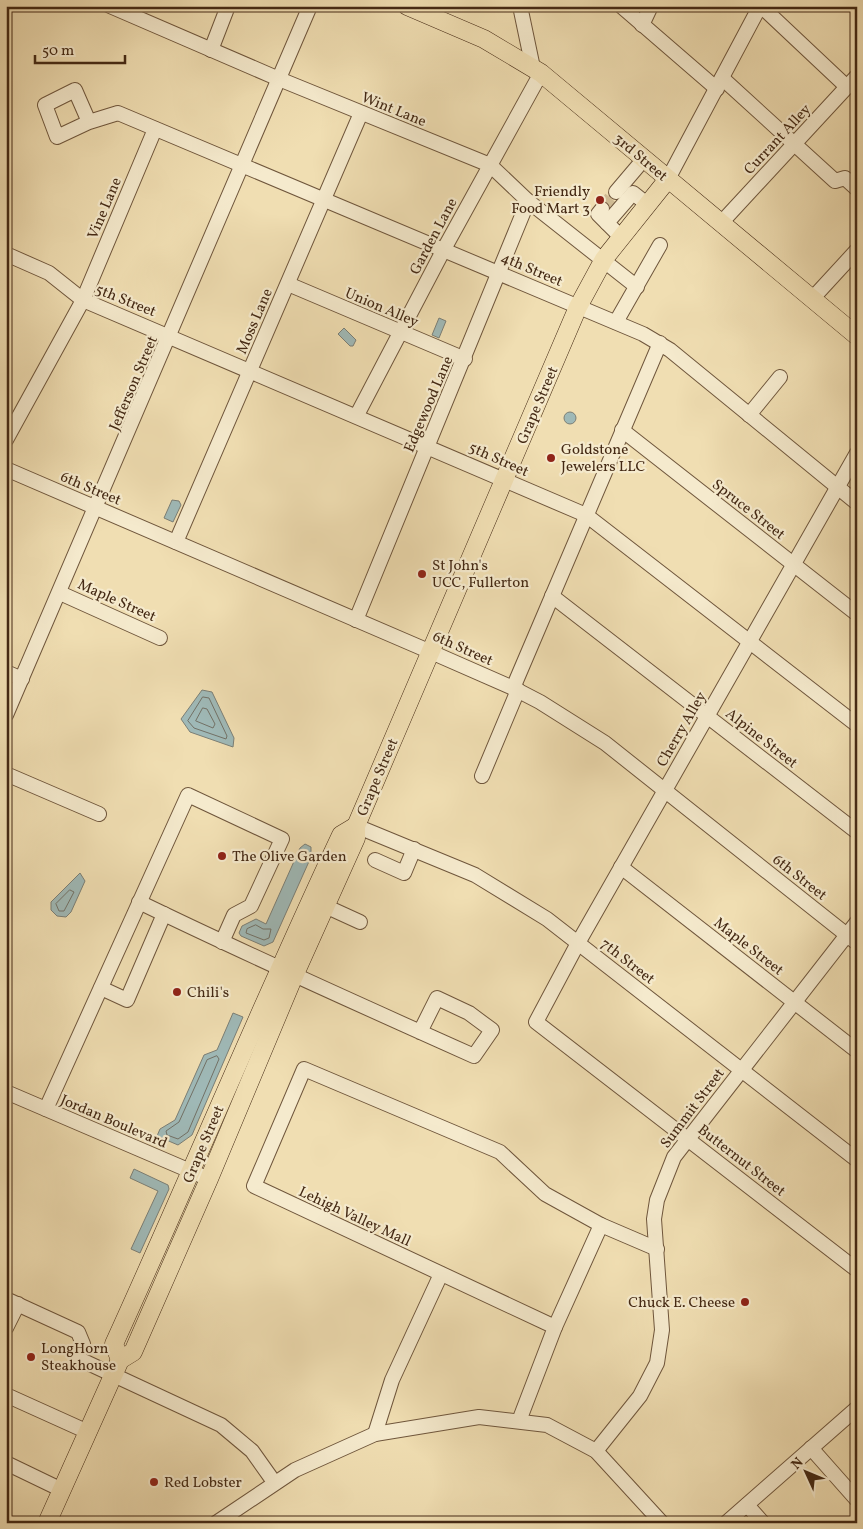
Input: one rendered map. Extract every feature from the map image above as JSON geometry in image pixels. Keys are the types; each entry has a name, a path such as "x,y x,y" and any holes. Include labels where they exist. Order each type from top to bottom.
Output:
{"main road":[{"name":"3rd Street","path":"407,6 484,39 537,71 857,336"},
{"name":"Grape Street","path":"117,1366 114,1344 286,972 325,906 356,838 356,826 506,480 578,307 604,259 668,179"},
{"name":"Grape Street","path":"47,1523 117,1366 133,1352 209,1179 286,972 341,835 356,826"}],"street":[{"name":"Wint Lane","path":"110,6 279,79 490,166 528,201 604,259 637,287"},
{"path":"211,50 228,6"},
{"name":"Jefferson Street","path":"6,715 60,593 310,6"},
{"path":"520,6 537,71"},
{"path":"621,6 642,25 794,144 835,181 845,178 857,189"},
{"path":"642,25 651,6"},
{"path":"761,6 847,86"},
{"name":"Grape Street","path":"668,179 761,6"},
{"name":"Garden Lane","path":"357,415 490,166 537,71"},
{"name":"Currant Alley","path":"721,224 857,76"},
{"name":"4th Street","path":"89,122 118,113 444,249 616,322 660,343 857,503"},
{"name":"Moss Lane","path":"176,542 361,113"},
{"name":"Vine Lane","path":"6,440 83,300 156,129"},
{"path":"616,192 644,159"},
{"path":"606,222 633,193 633,184 627,179"},
{"path":"633,193 648,205"},
{"name":"Edgewood Lane","path":"356,620 465,359 498,272 528,201"},
{"path":"602,208 598,214 620,237"},
{"path":"616,322 660,245"},
{"path":"812,299 857,250"},
{"name":"5th Street","path":"6,254 48,273 83,300 586,514 857,725"},
{"name":"Union Alley","path":"288,284 465,359"},
{"path":"482,776 552,596 660,343"},
{"path":"749,416 780,377"},
{"name":"Spruce Street","path":"622,430 857,614"},
{"name":"Cherry Alley","path":"536,1022 664,790 857,453"},
{"name":"6th Street","path":"6,469 516,689 562,715 605,744 852,939"},
{"name":"Maple Street","path":"60,593 160,638"},
{"name":"Alpine Street","path":"552,596 857,832"},
{"path":"6,672 22,679"},
{"path":"6,774 99,814"},
{"path":"46,1109 188,795 282,839 251,906 234,915 222,942"},
{"name":"7th Street","path":"356,826 490,882 533,909 857,1160"},
{"path":"374,860 404,873 414,849"},
{"name":"Maple Street","path":"621,867 857,1052"},
{"path":"139,902 286,972 420,1032 474,1056 492,1030 469,1013 437,998 420,1032"},
{"path":"325,906 360,922"},
{"path":"100,988 127,1000 164,914"},
{"name":"Summit Street","path":"596,1451 640,1396 657,1363 662,1330 654,1219 657,1200 674,1157 794,1002 852,939 857,922"},
{"name":"Butternut Street","path":"536,1022 857,1270"},
{"name":"Lehigh Valley Mall","path":"555,1327 254,1186 304,1069 500,1152 545,1194 601,1225"},
{"name":"Jordan Boulevard","path":"6,1092 209,1179"},
{"path":"518,1421 555,1327 601,1225 657,1249"},
{"path":"375,1434 392,1380 441,1274"},
{"path":"6,1328 12,1302 78,1332 83,1344 77,1358 117,1366 221,1425 252,1451 274,1482"},
{"path":"6,1396 88,1432"},
{"path":"726,1523 857,1408"},
{"path":"216,1523 274,1482 295,1470 375,1434 479,1416 547,1425 596,1451 662,1523"},
{"path":"811,1448 857,1500"},
{"path":"6,1463 62,1490"},
{"path":"746,1505 763,1523"}],"water":[{"path":"439,318 446,321 439,338 432,335"},
{"path":"344,328 356,340 353,346 350,346 338,334"},
{"path":"568,412 572,412 576,418 572,424 568,424 564,420 564,416"},
{"path":"172,500 179,501 181,505 173,522 164,518"},
{"path":"202,690 212,692 234,738 233,747 190,732 181,719"},
{"path":"305,844 311,847 311,857 273,942 264,946 241,936 239,933 242,926 256,919 266,924 300,848"},
{"path":"80,873 85,881 71,912 66,917 57,916 51,910 51,902"},
{"path":"233,1013 243,1017 192,1135 178,1145 157,1136 160,1129 175,1120 204,1055 217,1050"},
{"path":"134,1169 168,1185 169,1189 140,1253 131,1249 158,1191 130,1178"}],"tunnel":[{"path":"602,209 616,192"}],"place":[{"name":"Friendly Food Mart 3","path":"600,200"},
{"name":"Goldstone Jewelers LLC","path":"551,458"},
{"name":"St John's UCC, Fullerton","path":"422,574"},
{"name":"The Olive Garden","path":"222,856"},
{"name":"Chili's","path":"177,992"},
{"name":"Chuck E. Cheese","path":"745,1302"},
{"name":"LongHorn Steakhouse","path":"31,1357"},
{"name":"Red Lobster","path":"154,1482"}]}
